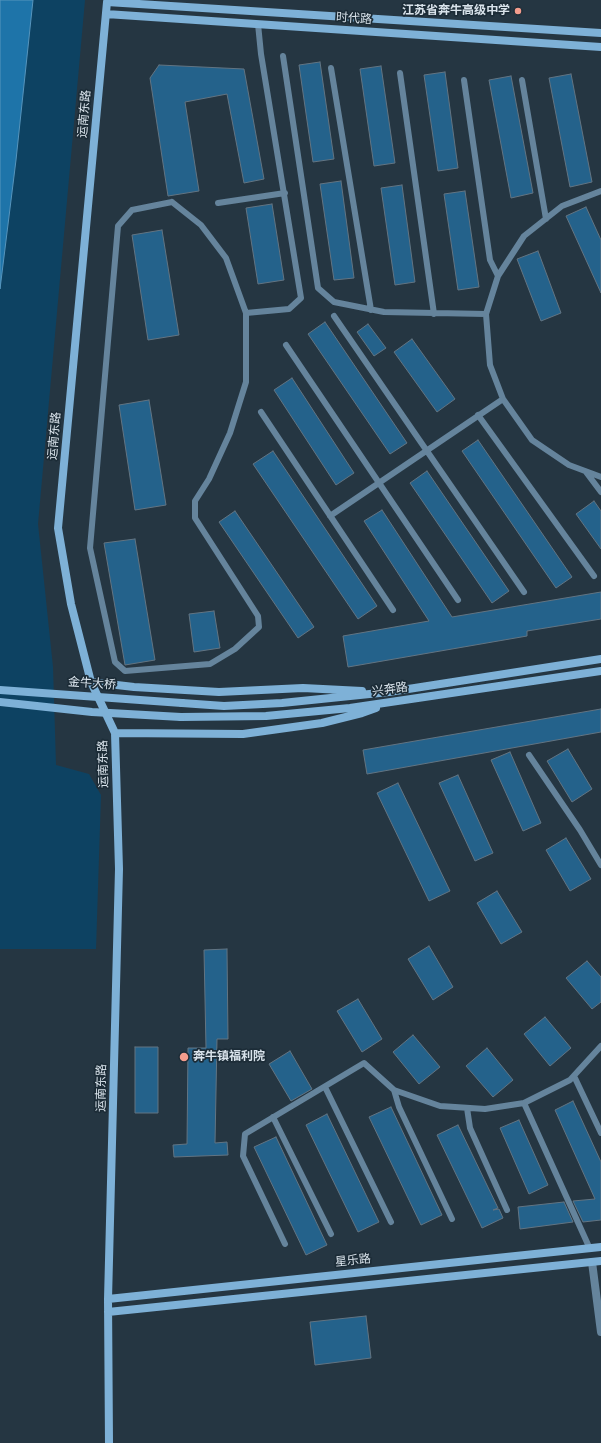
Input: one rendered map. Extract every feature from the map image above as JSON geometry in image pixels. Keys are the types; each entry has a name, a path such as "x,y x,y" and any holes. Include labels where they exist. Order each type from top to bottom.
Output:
{"street":[{"name":"运南东路","path":"107,1 58,528 71,604 91,682 115,733 119,868 108,1298 109,1443"},
{"name":"时代路","path":"107,1 601,33"},
{"name":"时代路","path":"106,14 601,47"},
{"path":"91,682 134,687 219,692 304,688 388,692 601,659"},
{"name":"兴奔路","path":"0,702 92,712 181,717 266,716 350,708 601,671"},
{"name":"金牛大桥","path":"0,690 224,706 275,703 388,692"},
{"path":"115,733 243,734 322,723 362,713 391,702"},
{"name":"星乐路","path":"108,1298 601,1247"},
{"path":"108,1312 601,1261"},
{"path":"592,1262 601,1332"}],"lane":[{"path":"246,313 289,309 301,298 261,54 258,24"},
{"path":"283,56 318,288 334,302 371,310 434,314 486,314"},
{"path":"330,68 371,310"},
{"path":"400,72 434,314"},
{"path":"464,80 490,260 498,276"},
{"path":"522,80 546,219"},
{"path":"601,191 562,206 524,236 498,276 486,314 490,365 503,399 532,440 568,465 601,477"},
{"path":"218,203 285,193"},
{"path":"172,202 201,225 226,258 246,313 246,382 230,433 209,480 195,501 195,518 258,616 259,627 235,650 210,664 125,671 115,662 90,548 118,226 132,210 172,202"},
{"path":"334,316 524,592"},
{"path":"286,345 458,600"},
{"path":"330,516 503,399"},
{"path":"261,412 393,610"},
{"path":"478,415 594,576"},
{"path":"586,471 601,492"},
{"path":"529,755 580,830 601,865"},
{"path":"285,1244 243,1156 245,1134 364,1063 394,1090 440,1106 485,1109 524,1103 570,1080 601,1046"},
{"path":"574,1076 601,1133"},
{"path":"325,1087 391,1222"},
{"path":"394,1090 399,1107 452,1219"},
{"path":"524,1103 590,1248"},
{"path":"467,1108 470,1128 507,1210"},
{"path":"273,1117 331,1234"}],"shaded area":[{"path":"0,0 33,0 16,160 0,289"},
{"path":"33,0 85,0 38,524 53,667 56,765 89,774 101,795 96,949 0,949 0,289 16,160"}],"building":[{"path":"320,62 334,159 313,162 299,65"},
{"path":"159,65 244,69 264,179 244,183 227,94 185,102 199,191 168,196 150,78"},
{"path":"381,66 395,163 374,166 360,69"},
{"path":"445,72 458,168 438,171 424,75"},
{"path":"571,74 592,182 570,187 549,78"},
{"path":"511,76 533,193 511,198 489,80"},
{"path":"341,181 354,278 334,280 320,184"},
{"path":"402,185 415,282 395,285 381,188"},
{"path":"465,191 479,287 458,290 444,194"},
{"path":"272,204 284,280 258,284 246,208"},
{"path":"586,207 601,240 601,293 566,216"},
{"path":"162,230 179,335 148,340 132,235"},
{"path":"538,251 561,313 541,321 517,259"},
{"path":"325,322 407,443 390,454 308,334"},
{"path":"368,324 386,348 374,356 357,332"},
{"path":"412,339 455,399 437,412 394,352"},
{"path":"292,378 354,473 336,485 274,390"},
{"path":"149,400 166,505 135,510 119,405"},
{"path":"478,440 572,577 556,588 462,451"},
{"path":"273,451 377,606 358,619 253,464"},
{"path":"427,471 509,591 492,603 410,483"},
{"path":"594,501 601,511 601,549 576,514"},
{"path":"382,510 452,617 601,592 601,619 527,631 527,636 348,667 343,636 429,621 364,521"},
{"path":"235,511 314,627 298,638 219,522"},
{"path":"135,539 155,660 125,665 104,543"},
{"path":"214,611 220,648 194,652 189,614"},
{"path":"601,709 601,732 367,774 363,750"},
{"path":"568,749 592,789 572,802 547,761"},
{"path":"510,752 541,823 523,831 491,760"},
{"path":"458,775 493,853 475,861 439,783"},
{"path":"398,783 450,891 429,901 377,793"},
{"path":"566,838 591,879 570,891 546,850"},
{"path":"497,891 522,932 501,944 477,903"},
{"path":"429,946 453,987 433,1000 408,959"},
{"path":"227,949 228,1039 217,1039 215,1143 227,1142 228,1155 174,1157 173,1145 187,1144 188,1048 206,1048 204,950"},
{"path":"587,961 601,977 601,1002 592,1009 566,978"},
{"path":"358,999 382,1039 362,1052 337,1011"},
{"path":"545,1017 571,1048 550,1066 524,1034"},
{"path":"413,1035 440,1067 419,1084 393,1052"},
{"path":"135,1047 158,1047 158,1113 135,1113"},
{"path":"487,1048 513,1080 493,1097 466,1066"},
{"path":"290,1051 312,1089 291,1101 269,1064"},
{"path":"573,1101 601,1162 601,1220 583,1222 573,1201 595,1199 555,1110"},
{"path":"391,1107 442,1215 421,1225 369,1117"},
{"path":"327,1114 379,1222 358,1232 306,1125"},
{"path":"519,1120 548,1185 529,1194 500,1128"},
{"path":"458,1125 498,1208 493,1210 499,1209 503,1218 482,1228 437,1135"},
{"path":"276,1137 327,1245 306,1255 254,1147"},
{"path":"564,1202 573,1222 520,1229 518,1207"},
{"path":"366,1316 371,1358 315,1365 310,1322"}],"place":[{"name":"江苏省奔牛高级中学","path":"518,11"},
{"name":"奔牛镇福利院","path":"184,1057"}]}
